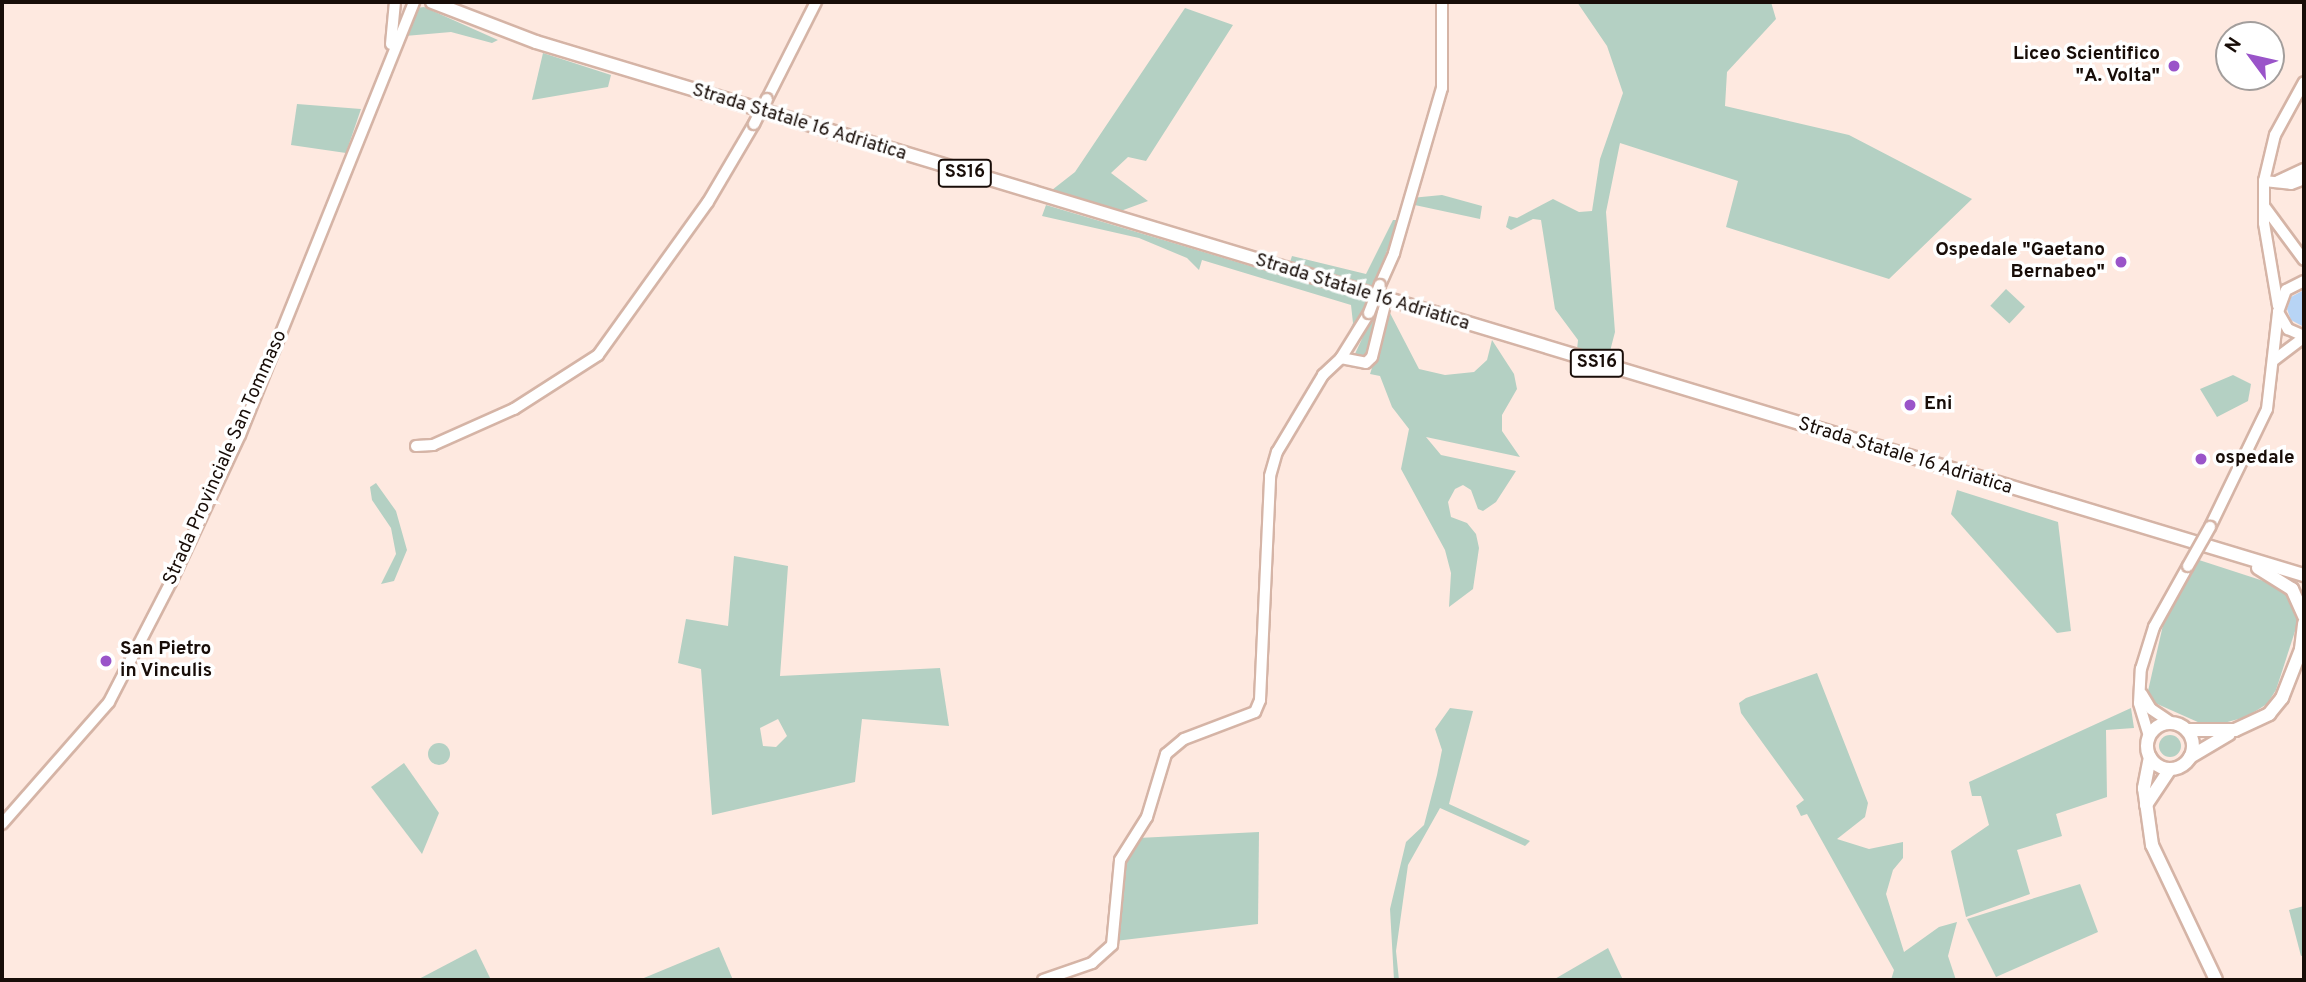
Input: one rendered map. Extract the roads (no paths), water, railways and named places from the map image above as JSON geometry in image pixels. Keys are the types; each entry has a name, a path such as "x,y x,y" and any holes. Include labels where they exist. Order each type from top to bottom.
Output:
{"main road":[{"name":"Strada Statale 16 Adriatica","path":"432,2 464,11 536,43 2242,560 2304,573"},
{"name":"Strada Statale 16 Adriatica","path":"453,2 464,11"},
{"path":"2242,560 2304,573"},
{"path":"2242,560 2291,589 2304,616"},
{"name":"Strada Statale 16 Adriatica","path":"2264,566 2304,582"},
{"path":"2146,806 2170,769 2277,707 2302,645 2304,623"},
{"path":"2216,980 2157,858 2146,806 2149,736 2158,726 2172,723 2187,730 2235,730"},
{"path":"2187,730 2193,743 2190,757"},
{"path":"2150,757 2170,769"}],"street":[{"name":"Strada Provinciale San Tommaso","path":"390,57 396,2"},
{"name":"Strada Provinciale San Tommaso","path":"2,824 109,702 171,582 240,435 360,145 390,57 414,2"},
{"path":"416,446 433,445 514,410 598,355 708,202 754,124 816,2"},
{"path":"1043,980 1092,964 1112,945 1120,859 1147,817 1166,754 1184,738 1255,712 1260,700 1270,476 1278,452 1309,396 1341,358 1368,313 1394,253 1441,88 1442,2"},
{"path":"2149,736 2139,703 2139,684 2154,627 2210,527 2263,421 2274,360 2278,309 2262,203 2264,181 2275,135 2304,82"},
{"path":"2278,181 2304,169"},
{"path":"2264,181 2291,184 2304,179"},
{"path":"2262,203 2304,260"},
{"path":"2278,309 2289,286 2304,281"},
{"path":"1341,358 1366,363 1372,357 1390,301"},
{"path":"2274,360 2304,336 2288,329 2278,309"},
{"path":"2139,684 2147,704 2172,723"}],"water":[{"path":"2304,290 2304,327 2291,320 2287,309 2291,297"}],"place":[{"name":"Liceo Scientifico \"A. Volta\"","path":"2174,66"},
{"name":"Ospedale \"Gaetano Bernabeo\"","path":"2121,262"},
{"name":"Eni","path":"1910,405"},
{"name":"ospedale","path":"2201,459"},
{"name":"San Pietro in Vinculis","path":"106,661"}]}
